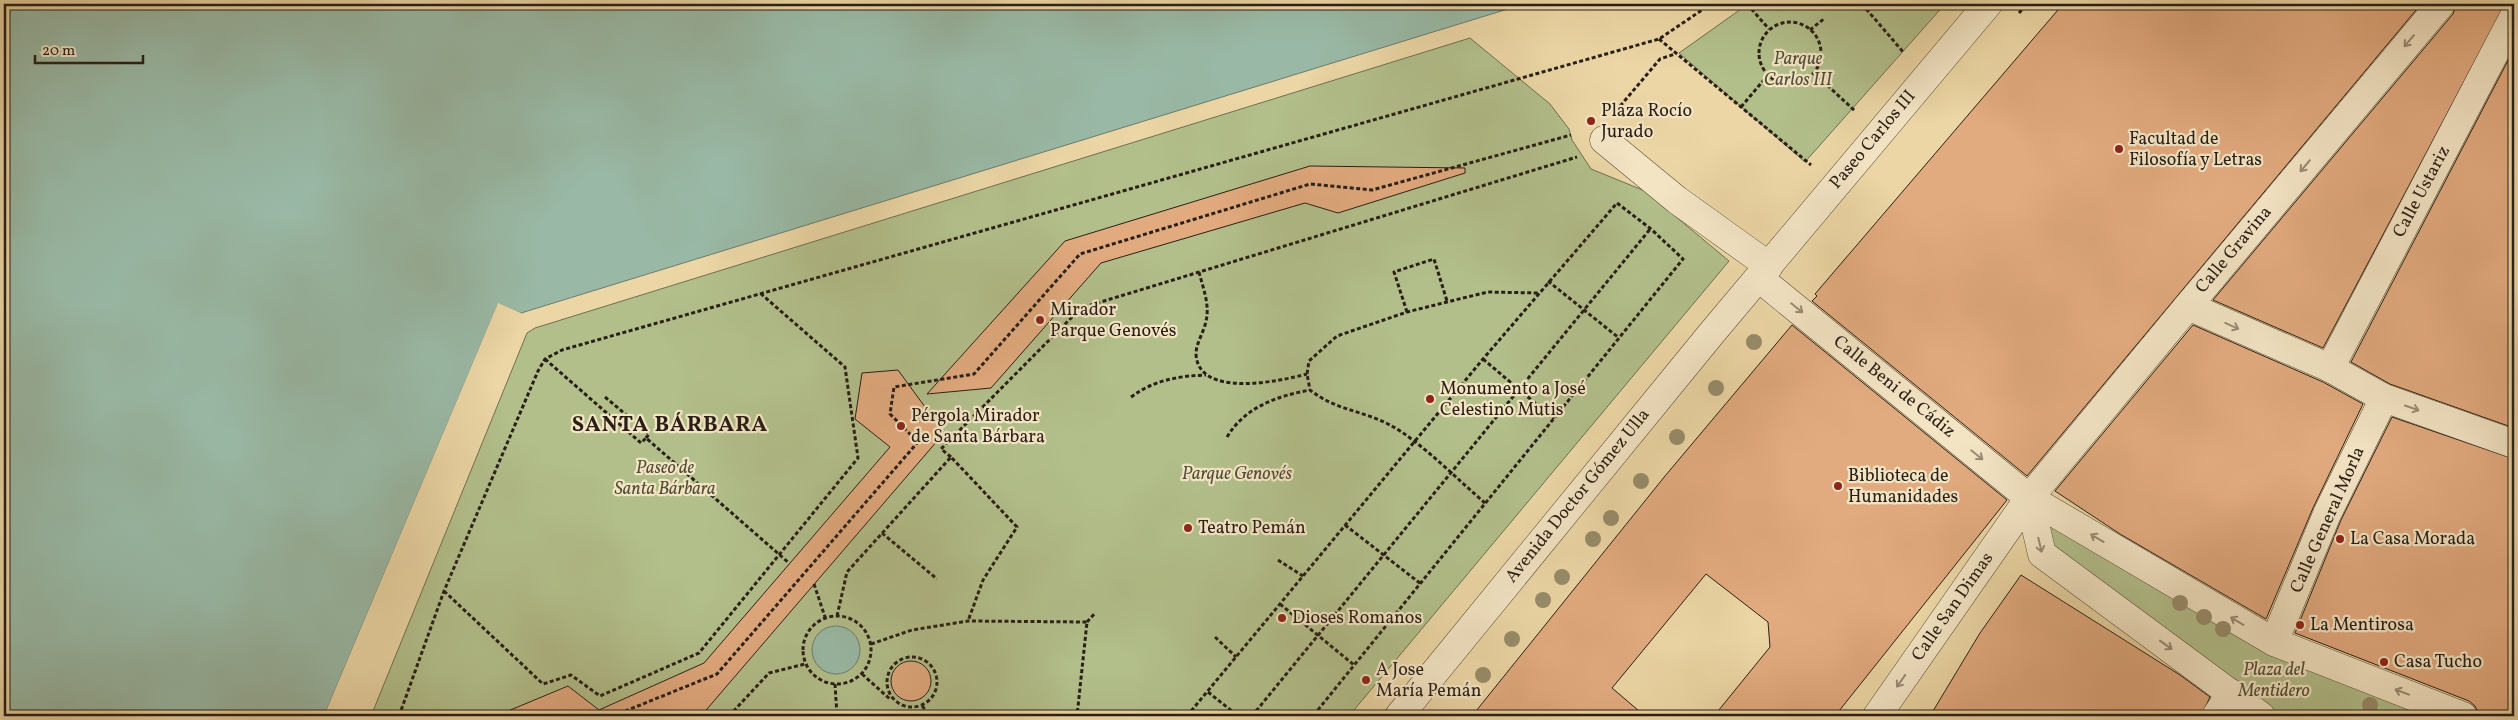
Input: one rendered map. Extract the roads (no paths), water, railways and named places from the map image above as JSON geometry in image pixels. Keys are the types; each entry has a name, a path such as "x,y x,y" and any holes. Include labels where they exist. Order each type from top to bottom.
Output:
{"street":[{"name":"Paseo Carlos III","path":"1764,272 1988,4"},
{"name":"Calle Gravina","path":"2029,498 2441,4"},
{"name":"Calle Ustariz","path":"2330,368 2514,16"},
{"path":"1604,140 1764,272"},
{"name":"Calle Beni de Cádiz","path":"1764,272 2029,498"},
{"name":"Avenida Doctor Gómez Ulla","path":"1399,716 1764,272"},
{"path":"2188,306 2330,368 2384,398 2514,444"},
{"name":"Calle General Morla","path":"2274,642 2327,514 2384,398"},
{"path":"2029,498 2274,642 2463,716"},
{"path":"2029,498 2042,554 2261,716"},
{"name":"Calle San Dimas","path":"1877,716 2029,498"},
{"path":"2216,716 2231,692"}],"place":[{"name":"Plaza Rocío Jurado","path":"1591,121"},
{"name":"Facultad de Filosofía y Letras","path":"2119,149"},
{"name":"Mirador Parque Genovés","path":"1040,320"},
{"name":"Monumento a José Celestino Mutis","path":"1430,399"},
{"name":"Pérgola Mirador de Santa Bárbara","path":"901,426"},
{"name":"Biblioteca de Humanidades","path":"1838,486"},
{"name":"Teatro Pemán","path":"1188,528"},
{"name":"La Casa Morada","path":"2340,539"},
{"name":"Dioses Romanos","path":"1282,618"},
{"name":"La Mentirosa","path":"2300,625"},
{"name":"Casa Tucho","path":"2384,662"},
{"name":"A Jose María Pemán","path":"1366,680"}],"district":[{"name":"SANTA BÁRBARA","path":"670,425"}],"park label":[{"name":"Parque Carlos III","path":"1798,69"},
{"name":"Parque Genovés","path":"1237,474"},
{"name":"Paseo de Santa Bárbara","path":"665,478"},
{"name":"Plaza del Mentidero","path":"2274,680"}]}
